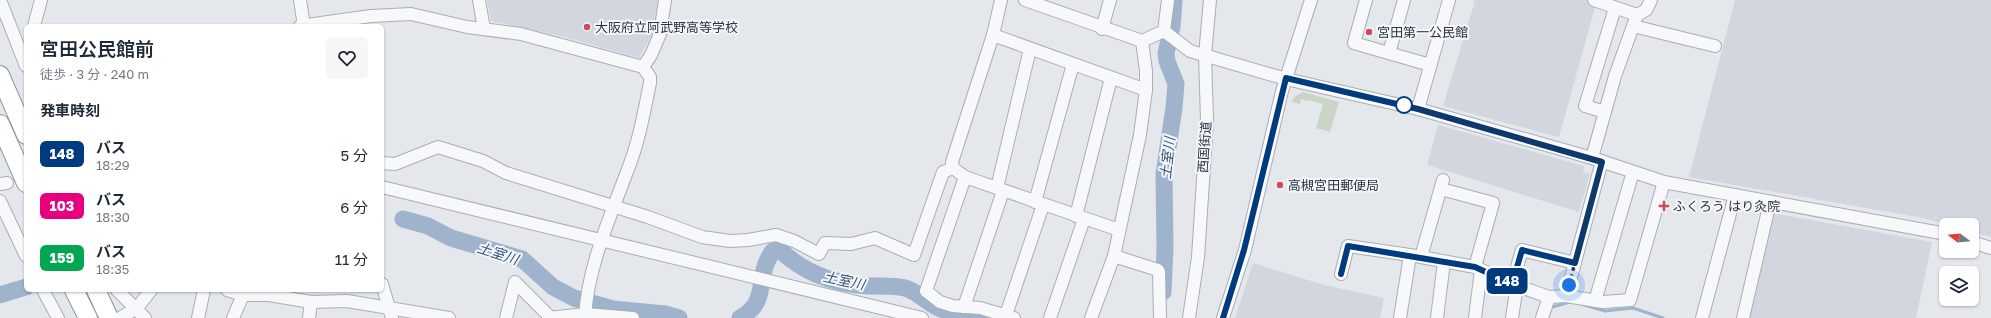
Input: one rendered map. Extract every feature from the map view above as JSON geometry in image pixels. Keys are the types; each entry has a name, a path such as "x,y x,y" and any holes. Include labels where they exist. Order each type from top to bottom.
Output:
{"highway":[{"path":"0,75 24,130"},
{"path":"0,124 24,178"},
{"path":"75,292 88,318"},
{"path":"97,292 109,318"}],"street":[{"path":"0,0 23,48"},
{"path":"35,24 41,0"},
{"path":"300,0 302,24"},
{"path":"479,0 484,29"},
{"path":"643,67 651,55 660,34 665,0"},
{"path":"1001,0 993,35 952,162 953,168 966,177 1000,190 1119,230"},
{"path":"1025,0 1102,29 1142,41 1164,31"},
{"path":"1102,29 1110,0"},
{"path":"1164,31 1168,0"},
{"name":"西国街道","path":"1190,318 1197,268 1207,120 1205,55 1210,0"},
{"path":"1223,318 1244,250 1286,78 1312,0"},
{"path":"1366,0 1354,43 1430,65"},
{"path":"1389,53 1404,0"},
{"path":"1418,109 1449,0"},
{"path":"1594,0 1615,8 1635,21 1715,46"},
{"path":"1566,296 1575,263 1597,160 1605,112 1615,76 1635,21 1646,10 1651,0"},
{"path":"1605,112 1585,106 1615,8"},
{"path":"316,24 371,16 403,14 520,34 643,67 650,76 650,84 629,168 613,207 602,240 586,299 585,316"},
{"path":"1164,31 1190,51 1286,78 1418,109 1597,160 1664,182 1939,233"},
{"path":"993,35 1146,90"},
{"path":"1092,318 1114,256 1140,135 1146,90 1146,71 1142,41"},
{"path":"964,307 1000,190 1030,49"},
{"path":"966,177 926,291 940,302 964,307 980,308 1010,316 1073,64"},
{"path":"1050,318 1080,217 1111,78"},
{"path":"384,163 395,164 438,148 483,161 506,173 715,240 748,240 776,235 794,241 819,254 825,243 851,244 875,238 914,255 944,172 953,168"},
{"path":"1595,301 1633,172"},
{"path":"1341,274 1348,246 1415,256 1478,268 1548,297 1566,296 1603,302 1630,300 1664,182"},
{"path":"1400,318 1415,256 1442,184 1492,203 1478,268 1475,318"},
{"path":"384,187 922,318"},
{"path":"1702,318 1736,196"},
{"path":"0,202 24,252"},
{"path":"1743,318 1770,202"},
{"path":"1979,244 1991,248"},
{"path":"1512,318 1514,284 1522,250 1575,263"},
{"path":"1114,256 1158,270 1160,272 1160,318"},
{"path":"1437,318 1444,262"},
{"path":"506,318 515,282 550,318 585,316 633,318"},
{"path":"384,290 391,312"},
{"path":"45,292 58,318"},
{"path":"119,292 137,308 145,318"},
{"path":"120,318 137,308 149,292"},
{"path":"198,318 204,292"},
{"path":"233,318 246,293 311,302 347,301 391,312 449,318"},
{"path":"1542,318 1548,297"},
{"path":"309,318 311,302"}],"shaded area":[{"name":"大阪府立阿武野高等学校","path":"487,0 661,0 653,33 639,58 561,36 491,21"},
{"path":"1472,0 1586,0 1596,4 1559,137 1443,106 1475,1"},
{"path":"1735,0 1991,0 1991,237 1979,234 1979,218 1939,218 1939,222 1923,218 1689,177"},
{"path":"1438,125 1584,166 1583,172 1590,174 1579,212 1427,165"},
{"path":"1773,213 1932,242 1916,318 1747,318"},
{"path":"1253,263 1324,285 1384,298 1380,318 1235,318"}],"green space":[{"path":"1303,92 1339,102 1330,132 1316,128 1323,104 1301,99 1300,104 1292,102 1294,97"}],"waterway":[{"name":"土室川","path":"1163,292 1165,249 1164,174 1176,84 1167,61 1166,53 1172,27 1174,0"},
{"name":"土室川","path":"403,219 428,226 451,238 522,259 553,287 574,298 613,309 665,314 679,318"},
{"name":"土室川","path":"740,318 750,311 756,304 767,260 773,251 780,250 799,265 832,280 856,285 901,287 915,292 941,309 961,314 995,318"},
{"name":"土室川","path":"0,295 24,288"},
{"path":"1550,310 1552,307 1570,302"},
{"path":"1581,304 1605,311 1633,308 1663,318"}],"bus line":[{"name":"148","path":"1223,318 1244,250 1286,78 1418,109 1602,162 1575,263 1522,250 1512,284 1475,267 1444,262 1421,256 1348,246 1341,274"}],"place":[{"name":"大阪府立阿武野高等学校","path":"587,27"},
{"name":"宮田第一公民館","path":"1369,32"},
{"name":"高槻宮田郵便局","path":"1280,185"},
{"name":"ふくろう はり灸院","path":"1664,206"}],"route":[{"path":"1404,105 1602,162 1569,285"}]}
